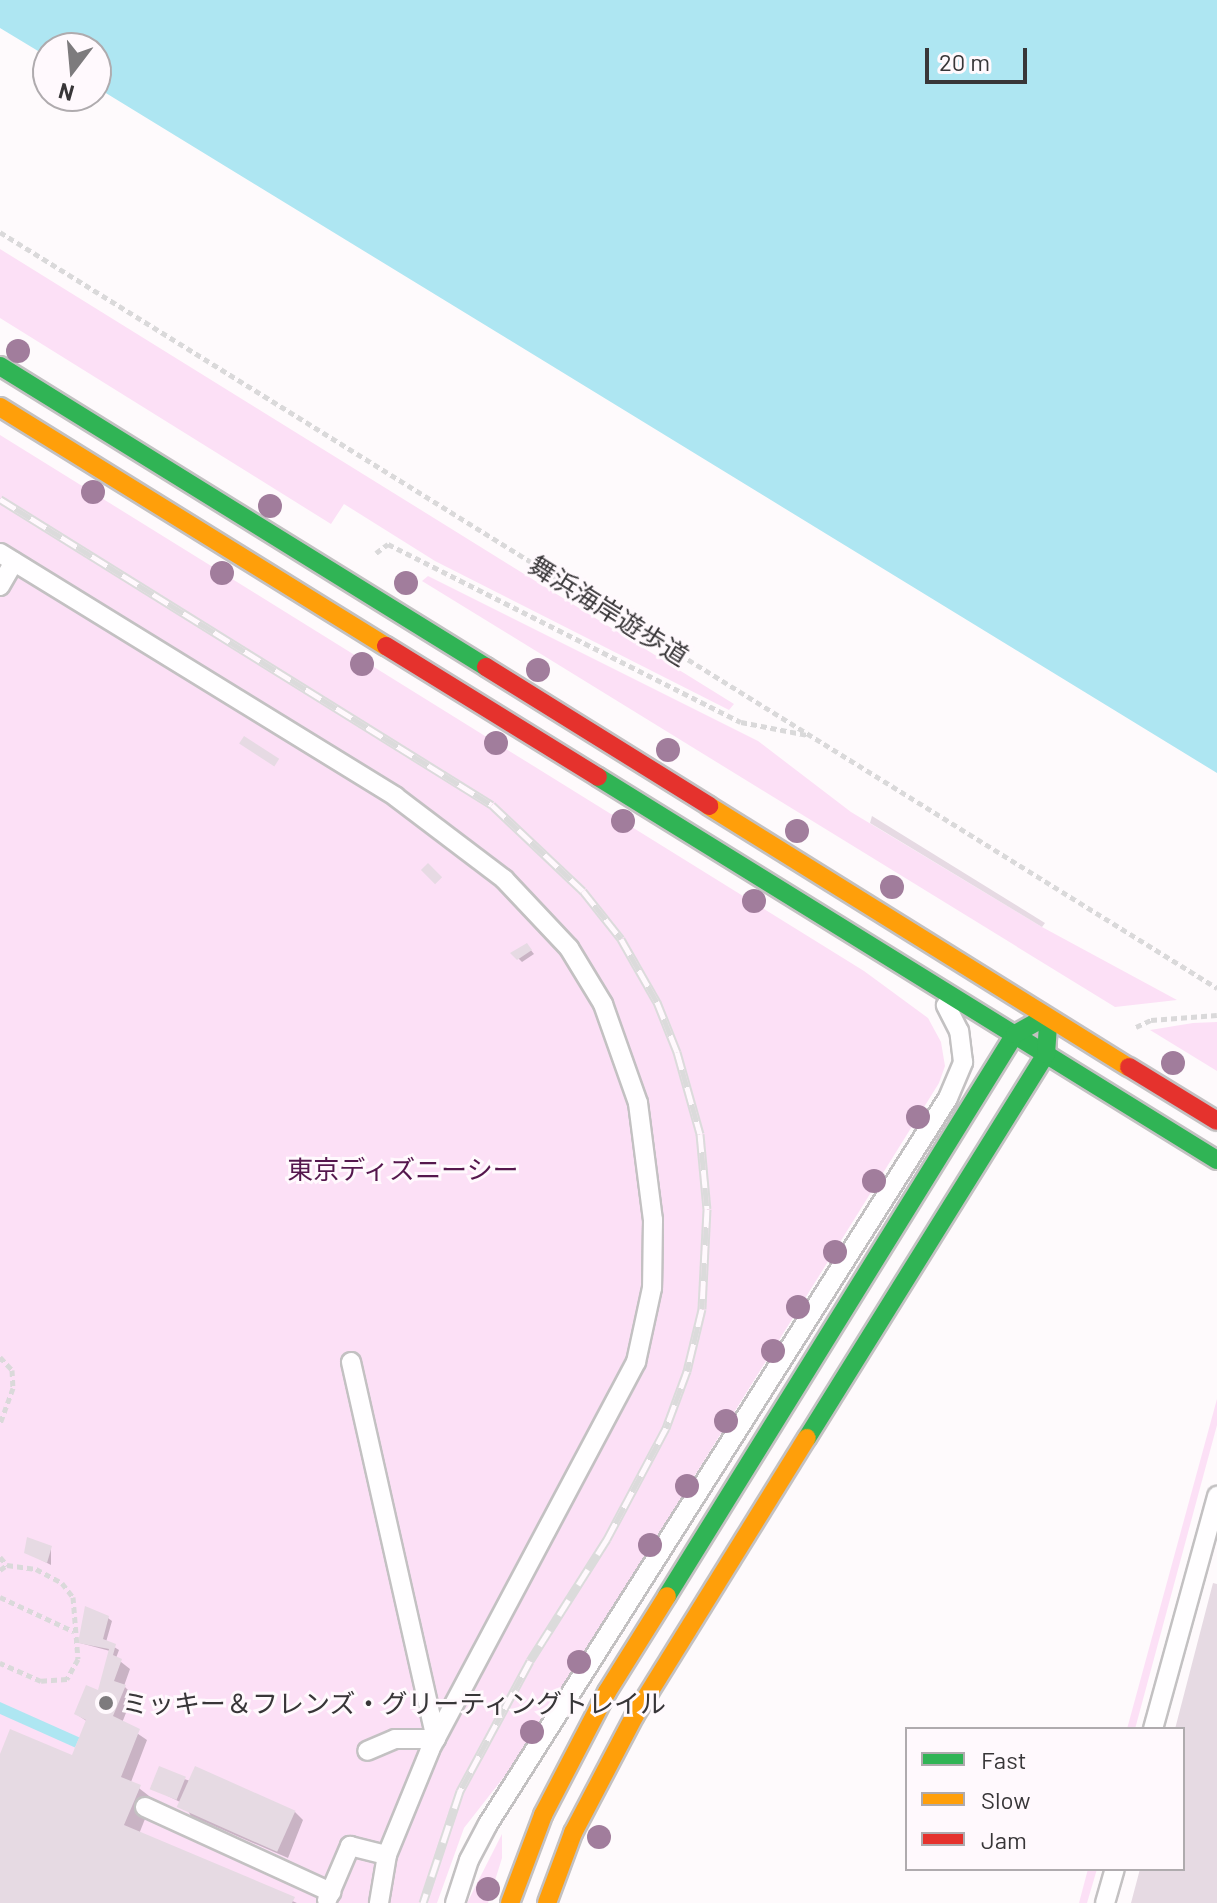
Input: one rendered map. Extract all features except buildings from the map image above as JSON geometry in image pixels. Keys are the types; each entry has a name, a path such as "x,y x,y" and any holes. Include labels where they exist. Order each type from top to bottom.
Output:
{"street":[{"path":"0,366 1217,1121"},
{"path":"0,407 1217,1160"},
{"path":"510,1903 543,1815 607,1692 1015,1034 1049,1015"},
{"path":"547,1903 573,1833 635,1715 1046,1054 1049,1015"}],"lane":[{"path":"0,586 7,558 396,797 504,879 569,948 603,1004 627,1064 647,1150 653,1220 652,1288 636,1362 436,1739 387,1855 379,1903"},
{"path":"455,1903 469,1860 488,1824 958,1080 963,1062 959,1031 949,1007 922,977"},
{"path":"351,1362 436,1739"},
{"path":"1154,1727 1217,1496"},
{"path":"367,1751 395,1739 436,1739"},
{"path":"145,1807 328,1897 350,1846 387,1855"},
{"path":"1105,1903 1114,1871"}],"path":[{"name":"舞浜海岸遊歩道","path":"0,232 1217,988"},
{"path":"369,557 388,544 741,722 812,736"},
{"path":"1151,1020 1217,1015"},
{"path":"0,1357 12,1370 13,1388 0,1424"},
{"path":"0,1557 7,1565 36,1569 62,1583 73,1597 73,1631 78,1659 67,1679 41,1681 0,1663"},
{"path":"0,1570 7,1565"},
{"path":"0,1597 73,1631"}],"green space":[{"path":"0,249 734,704 729,710 435,561 344,504 331,524 0,318"},
{"name":"東京ディズニーシー","path":"0,435 864,971 928,1018 941,1042 945,1066 939,1083 521,1755 464,1828 437,1903 0,1903"},
{"path":"428,576 758,741 851,812 1042,927 1177,1000 1115,1007 422,581"},
{"path":"1217,1022 1217,1071 1150,1030 1193,1023"},
{"path":"1217,1399 1217,1425 1136,1727 1128,1727"},
{"path":"502,1834 502,1858 488,1903 467,1903"},
{"path":"1087,1871 1096,1871 1087,1903 1079,1903"}],"water":[{"path":"0,0 1217,0 1217,773 112,97 112,32 32,32 32,47 0,28"},
{"path":"0,1702 79,1737 75,1747 0,1714"}],"railway":[{"path":"0,499 492,805 583,891 621,939 657,1002 677,1052 700,1134 707,1209 702,1309 687,1371 666,1428 607,1539 530,1661 460,1791 423,1903"}],"traffic: fast":[{"path":"0,366 486,667"},
{"path":"598,777 1217,1160"},
{"path":"667,1596 1015,1034 1042,1019"},
{"path":"807,1438 1046,1054 1048,1025"}],"traffic: slow":[{"path":"0,407 386,646"},
{"path":"709,806 1129,1067"},
{"path":"547,1903 573,1833 635,1715 807,1438"},
{"path":"510,1903 543,1815 607,1692 667,1596"}],"traffic: jam":[{"path":"386,646 598,777"},
{"path":"486,667 709,806"},
{"path":"1129,1067 1217,1121"}],"place":[{"name":"ミッキー＆フレンズ・グリーティングトレイル","path":"106,1703"}]}
